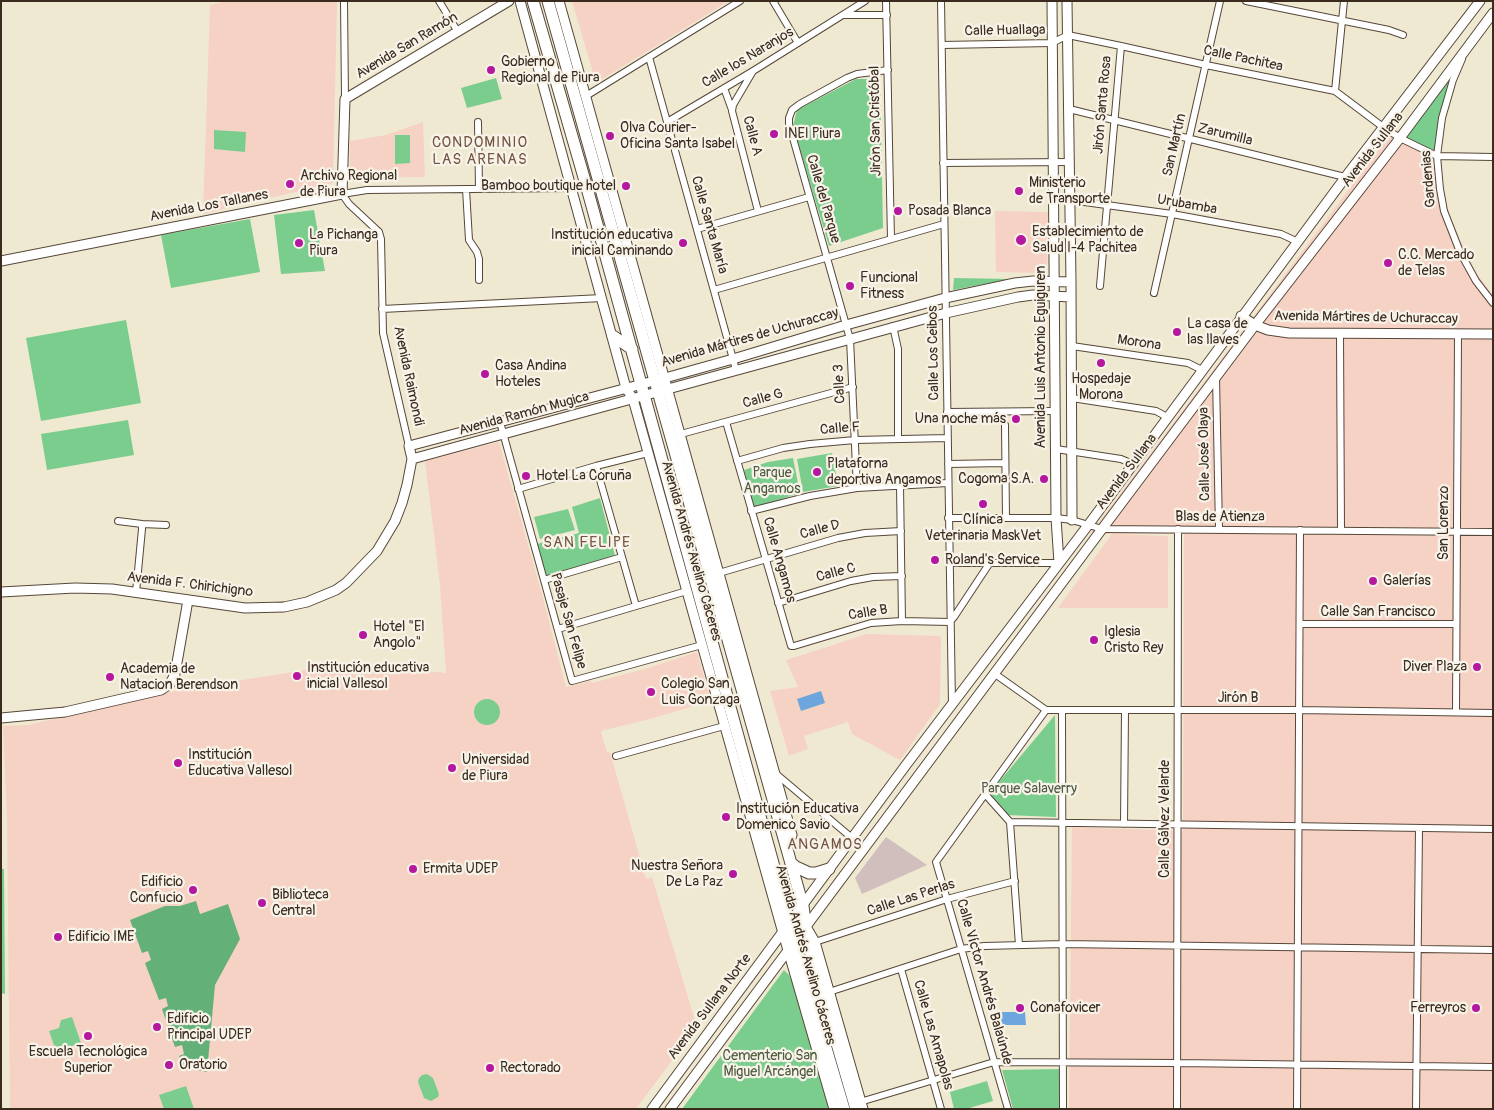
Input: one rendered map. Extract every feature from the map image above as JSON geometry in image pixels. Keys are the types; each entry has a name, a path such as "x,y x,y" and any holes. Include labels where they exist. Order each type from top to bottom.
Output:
{"highway":[{"name":"Avenida Andrés Avelino Cáceres","path":"534,1 642,384 639,397 790,922 792,947 844,1109"},
{"name":"Avenida Andrés Avelino Cáceres","path":"548,1 662,385 803,906 808,944 826,993 860,1106"},
{"path":"613,336 632,349"},
{"path":"791,863 796,868 809,873 829,870"}],"main road":[{"name":"Avenida San Ramón","path":"345,99 508,1"},
{"name":"Avenida Andrés Avelino Cáceres","path":"520,1 626,388 639,397 648,453 783,933 792,947 834,1109"},
{"name":"Avenida Andrés Avelino Cáceres","path":"559,1 662,385 681,434 792,835 786,848"},
{"name":"Avenida Luis Antonio Eguiguren","path":"1052,1 1056,518 1059,563"},
{"path":"1067,1 1072,346 1072,520"},
{"name":"Avenida Sullana","path":"790,922 1089,524 1345,177 1480,1"},
{"name":"Avenida Sullana","path":"792,947 824,900 995,674 1254,325 1400,138 1493,13"},
{"path":"342,194 345,99"},
{"name":"Avenida Los Tallanes","path":"1,261 342,194"},
{"name":"Avenida Mártires de Uchuraccay","path":"639,397 662,385 733,359 846,324 945,298 1014,283 1071,282"},
{"name":"Avenida Mártires de Uchuraccay","path":"642,384 662,385 736,370 946,312 1018,296 1071,297"},
{"name":"Avenida Mártires de Uchuraccay","path":"1241,316 1254,325 1268,330 1289,333 1493,334"},
{"name":"Avenida Ramón Mugica","path":"409,446 642,384"},
{"name":"Avenida Ramón Mugica","path":"412,459 639,397"},
{"name":"Avenida Raimondi","path":"409,446 412,459"},
{"name":"Avenida F. Chirichigno","path":"1,592 75,588 112,589 245,608 284,607 307,602 336,590 346,583 377,551 395,521 407,485 412,459"},
{"path":"1,718 65,712 161,690 170,684 175,674 188,600"},
{"path":"952,704 963,716"},
{"path":"812,893 817,899 824,900"},
{"name":"Avenida Sullana Norte","path":"652,1109 790,922"},
{"name":"Avenida Andrés Avelino Cáceres","path":"806,925 815,942 826,993"},
{"path":"670,1109 792,947"}],"street":[{"path":"344,1 345,99"},
{"path":"439,1 458,32"},
{"path":"586,96 740,1"},
{"path":"773,1 798,43"},
{"name":"Calle los Naranjos","path":"667,122 865,1"},
{"name":"Jirón San Cristóbal","path":"886,1 891,239"},
{"name":"Calle Los Ceibos","path":"941,1 952,704"},
{"name":"San Martín","path":"1154,294 1220,1"},
{"path":"1246,1 1389,30 1403,35"},
{"path":"1335,91 1344,1"},
{"path":"842,15 887,15"},
{"name":"Calle Huallaga","path":"942,45 1052,43 1068,35"},
{"name":"Calle Pachitea","path":"1068,35 1335,91 1400,138 1437,156"},
{"name":"Gardenias","path":"1469,45 1453,80 1442,118 1437,156 1440,189 1444,211 1460,252 1476,281 1493,303"},
{"name":"Jirón Santa Rosa","path":"1100,286 1121,46"},
{"name":"Calle Santa María","path":"649,57 736,370"},
{"name":"Calle del Parque","path":"850,338 809,197 789,118 792,110 800,104 851,76 888,70"},
{"name":"Calle A","path":"753,71 733,105 732,111 758,211"},
{"path":"724,88 732,111"},
{"name":"Zarumilla","path":"1069,110 1345,177"},
{"path":"478,122 479,189"},
{"path":"1437,156 1493,157"},
{"path":"943,164 1070,162"},
{"name":"Avenida Los Tallanes","path":"342,194 367,190 572,188"},
{"path":"466,189 469,240 477,252 479,280"},
{"name":"Avenida Raimondi","path":"342,194 349,204 379,232 381,239 383,333 409,446"},
{"path":"697,229 809,197"},
{"name":"Urubamba","path":"1070,200 1172,214 1281,234 1298,242"},
{"path":"714,290 944,224"},
{"path":"382,309 602,298"},
{"path":"893,326 898,349 898,438"},
{"path":"1340,334 1341,531"},
{"name":"San Lorenzo","path":"1456,712 1458,334"},
{"name":"Calle 3","path":"850,338 857,488"},
{"name":"Morona","path":"1072,346 1188,363 1202,370"},
{"name":"Calle José Olaya","path":"1216,377 1219,530"},
{"name":"Calle G","path":"681,434 853,387"},
{"path":"1072,398 1156,411 1167,417"},
{"path":"947,412 1055,411"},
{"name":"Pasaje San Felipe","path":"500,422 572,682 702,644"},
{"name":"Calle Angamos","path":"726,422 790,646 792,646"},
{"path":"1004,425 1006,518"},
{"name":"Calle F","path":"737,461 798,445 855,440 947,438"},
{"path":"1056,449 1121,459 1133,464"},
{"path":"518,489 648,453"},
{"path":"948,464 1005,463"},
{"path":"596,466 636,606"},
{"path":"751,511 810,496 857,488 948,483"},
{"path":"900,485 902,621"},
{"name":"Blas de Atienza","path":"948,518 1056,518 1089,524 1102,529 1493,532"},
{"path":"118,521 166,525"},
{"path":"136,592 142,524"},
{"name":"Calle Gálvez Velarde","path":"1178,530 1178,1109"},
{"path":"1297,1109 1300,530"},
{"name":"Calle D","path":"719,573 845,536 865,532 901,531"},
{"path":"544,580 622,557"},
{"path":"949,563 1059,563"},
{"path":"950,622 990,564"},
{"name":"Calle C","path":"778,602 851,581 873,577 902,576"},
{"path":"558,629 687,591"},
{"name":"Calle B","path":"792,646 865,624 902,621 950,622"},
{"name":"Calle San Francisco","path":"1300,624 1456,624"},
{"path":"995,674 1046,710 985,794 1010,822 1019,945"},
{"name":"Jirón B","path":"1046,710 1299,710 1493,713"},
{"path":"1062,710 1063,1109"},
{"path":"1124,824 1125,710"},
{"path":"616,756 724,726"},
{"path":"775,772 852,838"},
{"name":"Calle Víctor Andrés Balaúnde","path":"985,794 936,862 1008,1109"},
{"path":"1010,822 1493,829"},
{"path":"1416,1109 1419,828"},
{"name":"Calle Las Perlas","path":"815,942 947,899 1014,881"},
{"path":"826,993 961,949 984,946 1063,944 1493,950"},
{"name":"Calle Las Amapolas","path":"901,969 941,1109"},
{"path":"860,1106 933,1080 994,1062 1493,1067"}],"shaded area":[{"path":"226,1 337,1 333,183 203,214 210,5"},
{"path":"572,1 729,1 596,83"},
{"path":"423,122 425,177 350,178 350,141 386,135"},
{"path":"1395,128 1433,159 1444,200 1460,240 1477,274 1493,295 1493,1109 1069,1109 1072,827 1183,831 1184,534 1115,534 1168,536 1168,608 1058,608 1112,534 1090,534"},
{"name":"Establecimiento de Salud I-4 Pachitea","path":"995,211 1048,212 1047,268 1042,273 996,272"},
{"name":"Universidad de Piura","path":"499,442 566,687 591,681 592,683 697,652 711,701 605,730 603,726 604,730 601,732 607,752 610,752 646,879 652,877 697,1027 636,1109 10,1109 7,820 3,726 28,725 179,690 331,666 368,669 372,666 446,673 440,585 425,461"},
{"path":"867,634 941,636 940,704 900,760 852,734 848,722 804,736 808,749 789,756 770,691 798,687 786,660"},
{"path":"886,837 927,865 862,894 855,878"}],"green space":[{"path":"1469,45 1453,80 1437,156 1400,138"},
{"path":"496,78 502,99 467,108 461,88"},
{"path":"856,79 880,79 883,228 829,246 793,126 797,110"},
{"path":"214,130 246,132 245,152 214,149"},
{"path":"395,135 410,135 410,163 395,164"},
{"name":"La Pichanga Piura","path":"314,210 325,271 281,274 274,215"},
{"path":"250,219 260,272 171,288 161,235"},
{"path":"954,278 1010,279 953,290"},
{"path":"126,320 141,403 41,421 26,338"},
{"path":"128,420 134,455 47,470 41,434"},
{"name":"Plataforna deportiva Angamos","path":"832,453 838,486 803,492 797,459"},
{"name":"Parque Angamos","path":"793,458 800,493 754,508 744,470 768,462"},
{"path":"600,498 615,556 543,577 533,545 579,533 572,507"},
{"path":"568,509 575,530 540,539 534,517"},
{"path":"487,699 497,702 500,712 497,722 487,725 477,722 474,712 477,702"},
{"name":"Parque Salaverry","path":"1055,715 1056,817 1006,815 988,795"},
{"path":"1,869 4,869 5,994 1,993"},
{"path":"196,901 200,914 228,904 240,939 215,985 207,1072 183,1067 179,1056 184,1054 182,1045 175,1047 162,1009 168,1006 166,998 159,1000 145,963 151,960 148,951 142,953 130,920 165,906 180,906"},
{"name":"Cementerio San Miguel Arcángel","path":"784,970 792,981 830,1109 682,1109"},
{"path":"72,1017 81,1043 56,1051 49,1031 59,1028 61,1020"},
{"path":"1061,1069 1061,1109 1013,1109 1002,1070"},
{"path":"427,1074 433,1078 439,1094 438,1097 431,1101 424,1098 418,1082 422,1075"},
{"path":"987,1081 993,1101 966,1109 954,1109 950,1092"},
{"path":"186,1086 194,1109 164,1109 159,1095"}],"water":[{"path":"821,691 825,703 801,711 797,699"},
{"path":"1000,1012 1025,1012 1026,1025 1001,1025"}],"place":[{"name":"Gobierno Regional de Piura","path":"491,70"},
{"name":"INEI Piura","path":"774,134"},
{"name":"Olva Courier- Oficina Santa Isabel","path":"610,136"},
{"name":"Archivo Regional de Piura","path":"290,184"},
{"name":"Bamboo boutique hotel","path":"626,186"},
{"name":"Ministerio de Transporte","path":"1019,191"},
{"name":"Posada Blanca","path":"898,211"},
{"name":"Establecimiento de Salud I-4 Pachitea","path":"1021,240"},
{"name":"La Pichanga Piura","path":"299,243"},
{"name":"Institución educativa inicial Caminando","path":"683,243"},
{"name":"C.C. Mercado de Telas","path":"1388,263"},
{"name":"Funcional Fitness","path":"850,286"},
{"name":"La casa de las llaves","path":"1177,332"},
{"name":"Hospedaje Morona","path":"1101,363"},
{"name":"Casa Andina Hoteles","path":"485,374"},
{"name":"Una noche más","path":"1016,419"},
{"name":"Plataforna deportiva Angamos","path":"817,472"},
{"name":"Hotel La Coruña","path":"526,476"},
{"name":"Cogoma S.A.","path":"1044,479"},
{"name":"Clínica Veterinaria MaskVet","path":"983,504"},
{"name":"Roland's Service","path":"935,560"},
{"name":"Galerías","path":"1373,581"},
{"name":"Hotel \"El Angolo\"","path":"363,635"},
{"name":"Iglesia Cristo Rey","path":"1094,640"},
{"name":"Diver Plaza","path":"1477,667"},
{"name":"Institución educativa inicial Vallesol","path":"297,676"},
{"name":"Academia de Natacion Berendson","path":"110,677"},
{"name":"Colegio San Luis Gonzaga","path":"651,692"},
{"name":"Institución Educativa Vallesol","path":"178,763"},
{"name":"Universidad de Piura","path":"452,768"},
{"name":"Institución Educativa Domenico Savio","path":"726,817"},
{"name":"Ermita UDEP","path":"413,869"},
{"name":"Nuestra Señora De La Paz","path":"733,874"},
{"name":"Edificio Confucio","path":"193,890"},
{"name":"Biblioteca Central","path":"262,903"},
{"name":"Edificio IME","path":"58,937"},
{"name":"Conafovicer","path":"1020,1008"},
{"name":"Ferreyros","path":"1476,1008"},
{"name":"Edificio Principal UDEP","path":"157,1027"},
{"name":"Escuela Tecnológica Superior","path":"88,1036"},
{"name":"Oratorio","path":"169,1065"},
{"name":"Rectorado","path":"490,1068"}],"district":[{"name":"CONDOMINIO LAS ARENAS","path":"480,152"},
{"name":"SAN FELIPE","path":"587,543"},
{"name":"ANGAMOS","path":"825,845"}]}
